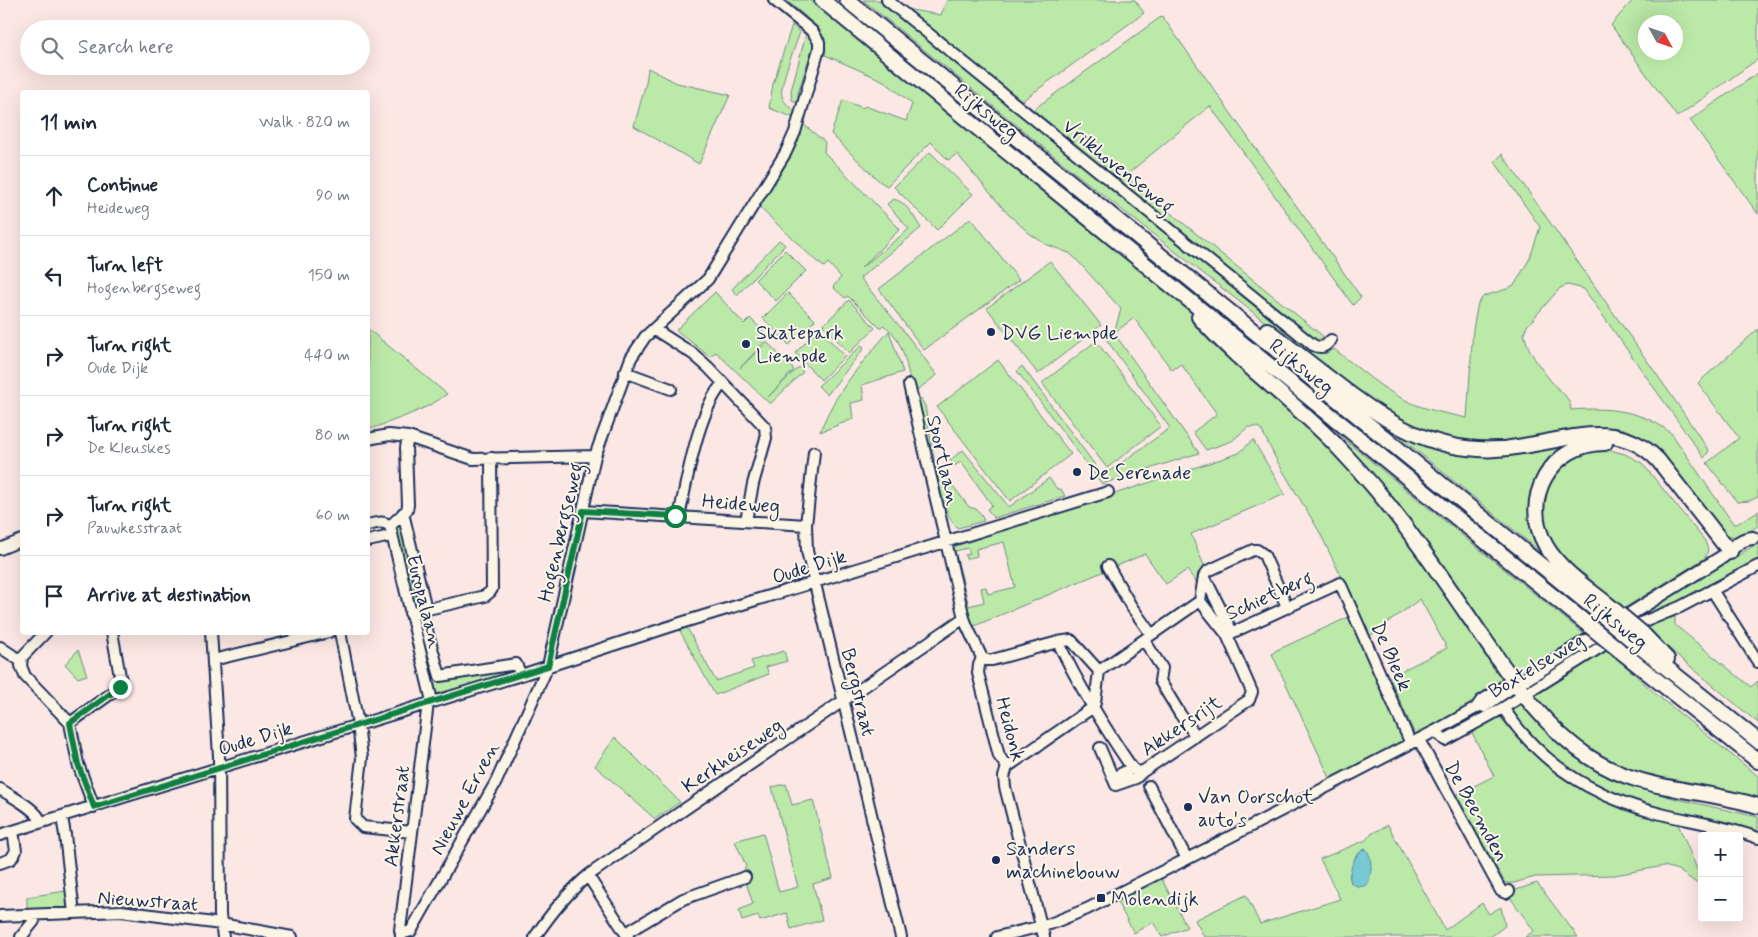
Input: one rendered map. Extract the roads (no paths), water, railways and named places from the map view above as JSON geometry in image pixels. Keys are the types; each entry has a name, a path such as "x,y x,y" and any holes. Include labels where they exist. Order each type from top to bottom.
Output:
{"highway":[{"name":"Rijksweg","path":"822,0 1173,288 1758,761"},
{"name":"Rijksweg","path":"847,0 1184,274 1638,637 1717,709 1758,742"},
{"path":"1184,274 1240,310 1368,408 1392,424 1418,436 1476,449 1522,447 1599,434 1619,437 1635,443 1658,460 1726,555"},
{"path":"1173,288 1217,338 1334,442 1378,491 1424,552 1520,690 1542,717 1565,740 1590,758 1629,778 1647,784 1758,806"},
{"path":"1601,607 1546,547 1538,527 1537,497 1545,477 1558,461 1577,448 1596,444 1611,444 1630,449 1644,457 1726,555"}],"main road":[{"name":"Boxtelseweg","path":"1520,690 1726,555 1744,548 1756,537"}],"street":[{"name":"Hogenbergseweg","path":"548,666 595,456 631,358 654,329 708,279 786,152 795,132 819,49 819,42 813,32 774,0"},
{"name":"Vrilkhovenseweg","path":"887,0 1313,345 1320,348 1331,340"},
{"path":"654,329 693,354 723,383 767,432 753,484 746,521"},
{"path":"625,372 671,389"},
{"path":"679,517 690,466 705,416 711,398 723,383"},
{"name":"Sportlaan","path":"909,385 946,543"},
{"path":"370,439 389,435 408,437 422,440 474,459 595,456"},
{"name":"Europalaan","path":"408,437 406,448 408,505 403,513 440,676 516,664 521,675"},
{"name":"Bergstraat","path":"814,452 806,525 807,551 901,937"},
{"path":"410,612 485,596 492,589 490,458"},
{"name":"Oude Dijk","path":"0,835 1108,492"},
{"name":"Heideweg","path":"583,511 806,525"},
{"path":"370,540 391,531 403,513"},
{"path":"370,525 386,523 391,531"},
{"name":"Europalaan","path":"391,531 430,702"},
{"path":"0,549 20,541"},
{"path":"946,543 966,626 982,658 992,660 1067,639 1075,642 1099,671 1092,708 1007,766"},
{"path":"1200,601 1204,576 1208,571 1253,550 1257,550 1264,555 1286,607"},
{"path":"1108,566 1148,637 1162,668 1160,681 1196,736"},
{"name":"Boxtelseweg","path":"997,937 1042,932 1415,742 1476,708 1482,708 1503,696 1520,690 1636,625 1712,590 1758,566"},
{"path":"1204,576 1229,634"},
{"name":"Schietberg","path":"1099,671 1200,601 1229,634 1340,583"},
{"name":"De Bleek","path":"1340,583 1415,742"},
{"path":"1712,590 1758,662"},
{"name":"Kerkheiseweg","path":"534,937 562,900 588,876 964,618"},
{"name":"Akkersrijt","path":"1058,642 1092,708 1123,754 1137,770 1196,736 1252,697 1252,692 1229,634"},
{"path":"43,635 22,657 21,666 25,676 70,723 78,764 94,807"},
{"path":"70,723 120,687 121,682 113,635"},
{"path":"211,635 219,767 222,937"},
{"path":"213,660 317,635"},
{"path":"341,635 358,724 362,758 355,819 363,827 412,832"},
{"path":"0,647 21,661"},
{"name":"Heidonk","path":"982,658 978,672 999,756 1007,766 1004,777 1005,787 1042,932"},
{"name":"Nieuwe Erven","path":"401,935 411,930 496,782 548,666"},
{"name":"Boxtelseweg","path":"1435,731 1445,740 1503,708 1520,690"},
{"name":"Akkerstraat","path":"401,935 400,930 412,832 430,702"},
{"path":"1503,708 1537,748 1555,764 1590,787 1640,808 1664,815 1708,823 1758,838"},
{"name":"De Beemden","path":"1415,742 1501,891 1506,893 1509,891"},
{"path":"1100,748 1112,778 1137,770"},
{"path":"1105,762 1123,754"},
{"path":"1149,786 1187,859"},
{"path":"0,789 33,811 39,816 41,822"},
{"path":"62,817 74,913"},
{"path":"0,863 11,858 16,851 13,831"},
{"path":"588,876 627,935 684,899 745,877"},
{"name":"Nieuwstraat","path":"0,916 121,911 222,924 292,937"},
{"path":"21,937 34,921 34,915"}],"water":[{"path":"1366,849 1371,862 1370,877 1367,885 1359,887 1351,883 1351,868 1358,854"}],"place":[{"name":"DVG Liempde","path":"991,332"},
{"name":"Skatepark Liempde","path":"746,344"},
{"name":"De Serenade","path":"1077,472"},
{"name":"Van Oorschot auto's","path":"1188,807"},
{"name":"Sanders machinebouw","path":"996,860"},
{"name":"Molendijk","path":"1101,898"}]}
